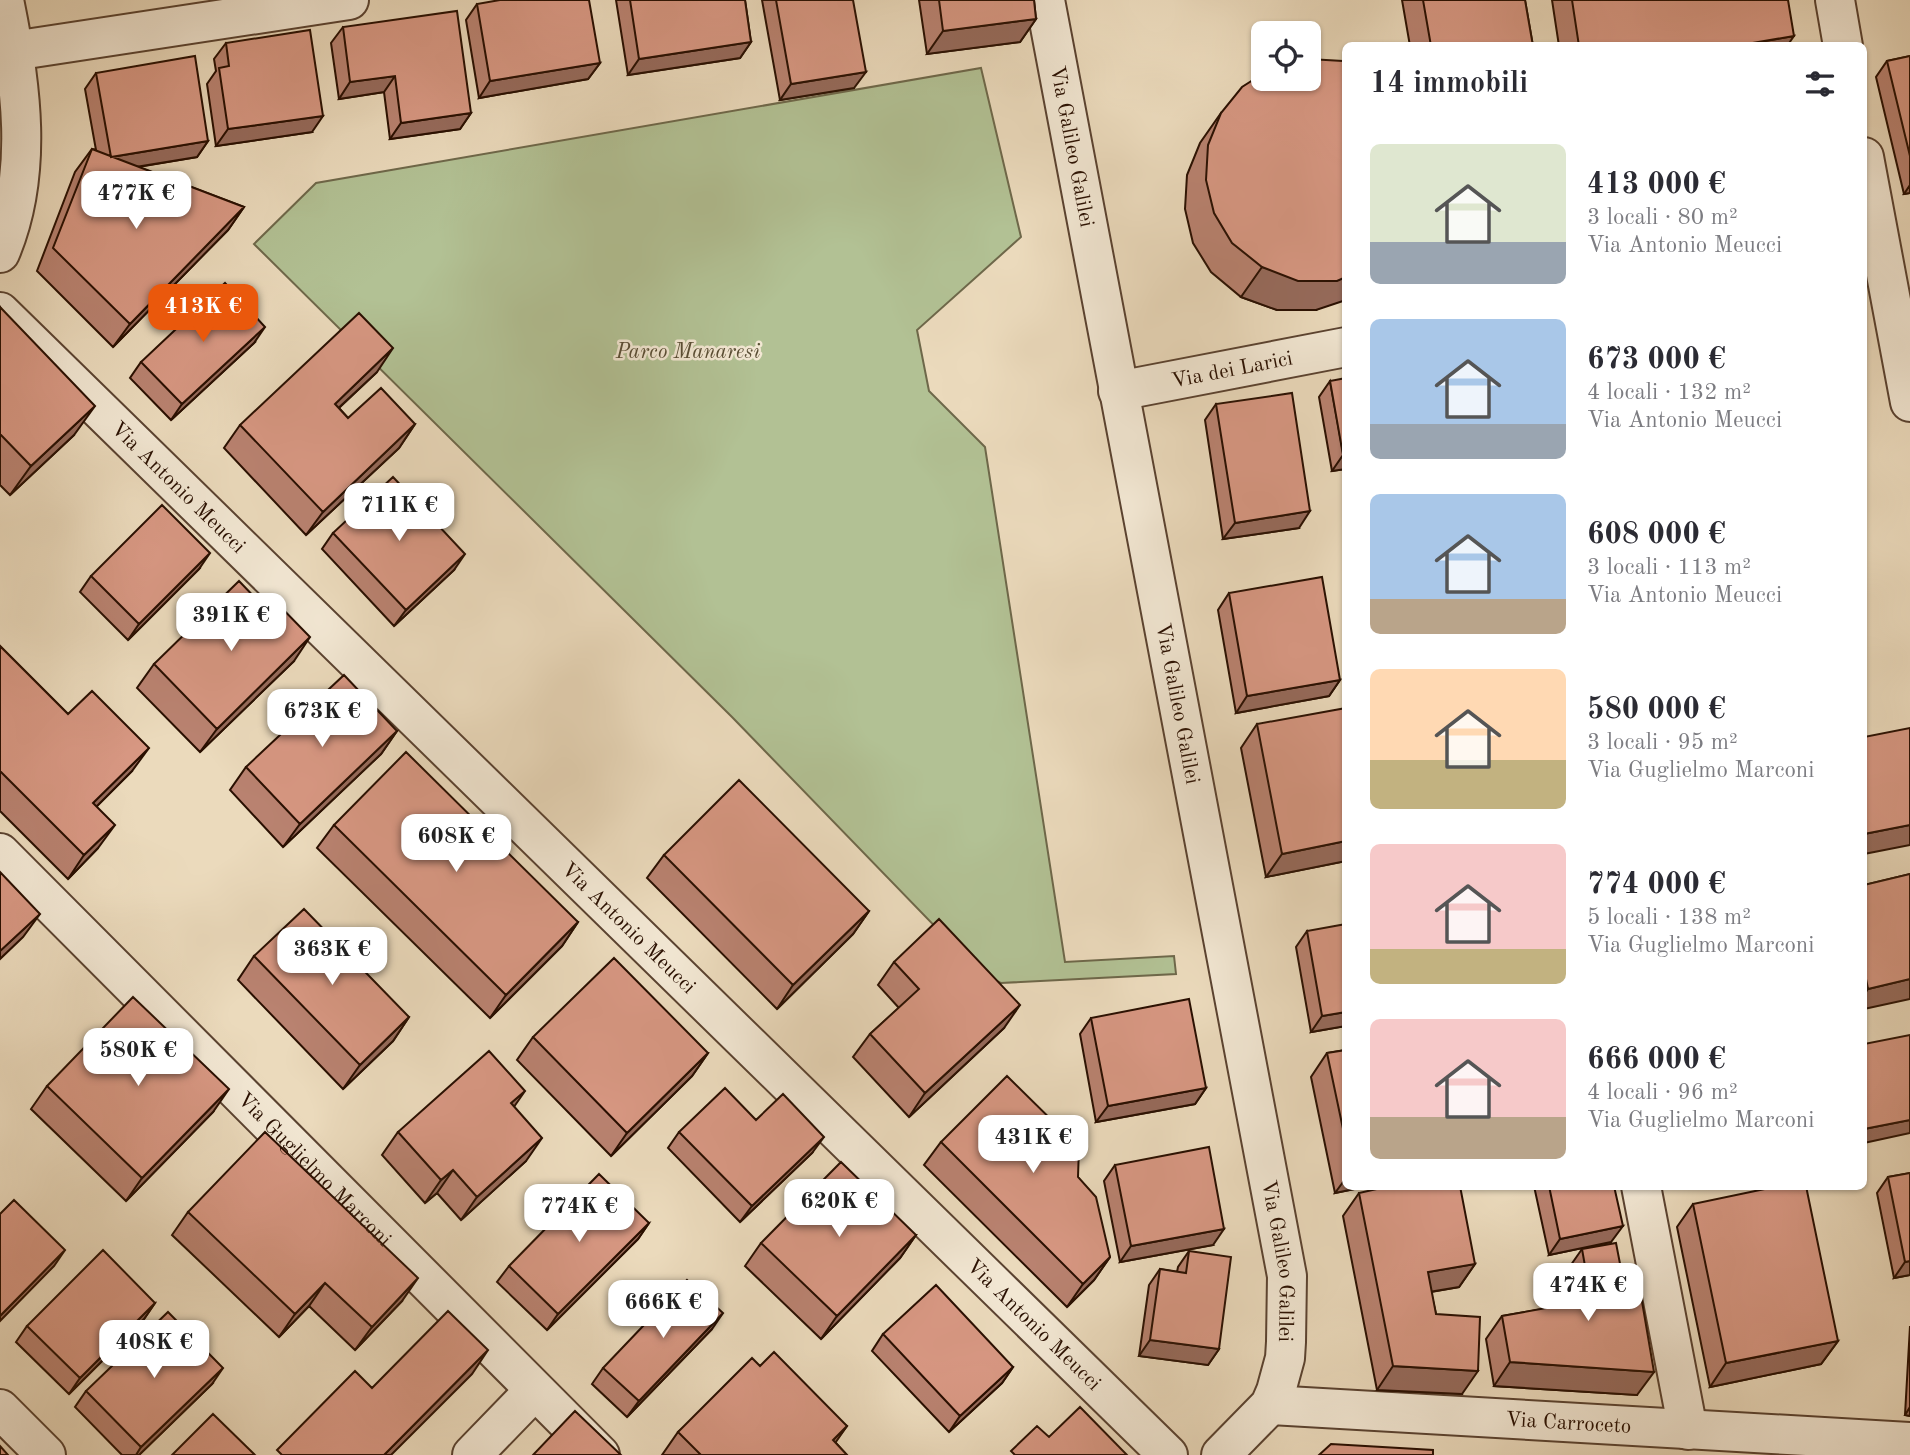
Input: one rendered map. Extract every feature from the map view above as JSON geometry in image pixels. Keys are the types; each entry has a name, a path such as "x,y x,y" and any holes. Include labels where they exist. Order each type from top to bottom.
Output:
{"street":[{"path":"0,253 10,230 20,164 20,126 7,52 4,0"},
{"path":"7,52 349,0"},
{"name":"Via Galileo Galilei","path":"1045,0 1287,1276 1285,1359 1270,1405"},
{"path":"1835,0 1842,42"},
{"path":"1867,170 1884,242 1910,401"},
{"name":"Via Antonio Meucci","path":"0,312 1168,1455"},
{"name":"Via dei Larici","path":"1118,391 1342,348"},
{"name":"Via Guglielmo Marconi","path":"0,853 600,1455"},
{"path":"1642,1190 1688,1430"},
{"path":"472,1455 534,1391"},
{"path":"1221,1455 1270,1405"},
{"name":"Via Carroceto","path":"1270,1405 1688,1430 1909,1447"},
{"path":"0,1409 46,1455"}],"green space":[{"name":"Parco Manaresi","path":"981,68 1021,237 917,330 929,391 985,447 1065,962 1174,956 1176,974 1001,983 982,975 732,717 254,244 316,183"}],"building":[{"path":"500,0 589,0 600,63 490,81 477,4"},
{"path":"630,0 745,0 751,42 639,59"},
{"path":"776,0 853,0 866,72 791,84"},
{"path":"939,0 1034,0 1036,19 943,31"},
{"path":"1423,0 1525,0 1532,42 1430,42"},
{"path":"1572,0 1788,0 1794,36 1759,42 1578,42"},
{"path":"457,11 471,113 401,123 395,76 350,82 343,27"},
{"path":"310,30 323,116 228,129 219,68 229,66 226,43"},
{"path":"195,56 208,141 111,157 96,73"},
{"path":"1910,56 1910,156 1887,61"},
{"path":"1321,60 1342,61 1342,279 1298,281 1262,267 1232,243 1214,213 1206,180 1208,145 1221,113 1242,87 1251,81 1251,91 1321,91"},
{"path":"92,149 244,207 130,324 53,248"},
{"path":"225,283 265,327 182,404 141,362"},
{"path":"0,307 95,406 31,466 0,434"},
{"path":"359,313 393,348 335,404 348,418 381,388 415,424 323,512 240,425"},
{"path":"1342,379 1342,449 1330,381"},
{"path":"1292,393 1310,511 1235,523 1216,404"},
{"path":"393,477 465,554 406,610 333,533"},
{"path":"162,505 210,553 139,624 91,576"},
{"path":"1322,577 1340,680 1247,696 1229,593"},
{"path":"239,581 260,603 271,597 310,637 217,729 154,664"},
{"path":"0,646 68,714 92,691 149,748 93,803 115,825 84,855 0,771"},
{"path":"344,675 397,731 300,824 246,767"},
{"path":"1342,709 1342,842 1282,854 1257,724"},
{"path":"1910,728 1910,825 1867,833 1867,736"},
{"path":"406,752 578,922 506,995 334,825"},
{"path":"739,780 869,911 793,985 664,855"},
{"path":"0,872 40,914 0,951"},
{"path":"1910,874 1910,979 1868,989 1867,984 1867,884"},
{"path":"304,909 409,1017 360,1065 254,956"},
{"path":"939,919 1020,1005 925,1093 870,1034 919,989 894,962"},
{"path":"1342,925 1342,1013 1322,1016 1307,931"},
{"path":"614,958 708,1053 627,1133 533,1037"},
{"path":"133,997 229,1089 142,1178 47,1086"},
{"path":"1189,999 1206,1088 1108,1106 1091,1018"},
{"path":"1910,1035 1910,1120 1867,1128 1867,1043"},
{"path":"489,1051 525,1091 511,1103 542,1138 477,1197 453,1170 441,1180 398,1132"},
{"path":"1342,1051 1342,1124 1327,1053"},
{"path":"1007,1076 1079,1147 1078,1177 1096,1197 1110,1257 1083,1284 941,1142"},
{"path":"725,1088 756,1120 783,1094 824,1137 752,1206 679,1132"},
{"path":"265,1132 418,1278 372,1327 325,1283 295,1314 188,1212"},
{"path":"1209,1147 1224,1229 1131,1246 1115,1165"},
{"path":"841,1162 916,1235 837,1316 761,1243"},
{"path":"1910,1173 1910,1261 1905,1262 1888,1177"},
{"path":"599,1174 649,1223 558,1314 509,1266"},
{"path":"1372,1190 1461,1190 1475,1264 1428,1272 1436,1314 1480,1317 1478,1371 1393,1366 1359,1193"},
{"path":"1550,1190 1615,1190 1623,1226 1560,1239"},
{"path":"1760,1190 1807,1190 1838,1341 1726,1363 1693,1204"},
{"path":"14,1200 65,1250 0,1316 0,1214"},
{"path":"1616,1243 1622,1274 1637,1272 1654,1372 1510,1362 1502,1316 1591,1300 1582,1249"},
{"path":"103,1250 155,1303 80,1378 27,1326"},
{"path":"1189,1251 1231,1257 1219,1349 1150,1340 1160,1269 1186,1273"},
{"path":"687,1280 723,1313 639,1401 603,1368"},
{"path":"936,1285 1013,1367 960,1416 883,1334"},
{"path":"448,1311 488,1350 384,1455 282,1455 277,1450 355,1371 372,1388"},
{"path":"168,1312 223,1368 141,1447 86,1391"},
{"path":"774,1352 847,1426 833,1440 847,1455 701,1455 678,1432 752,1358 760,1366"},
{"path":"1080,1407 1127,1455 1015,1455 1011,1451 1037,1426 1049,1437"},
{"path":"575,1411 621,1455 533,1455"},
{"path":"213,1414 255,1455 172,1455"},
{"path":"1331,1444 1433,1450 1433,1455 1319,1455"},
{"path":"0,1446 8,1455 0,1455"}]}
